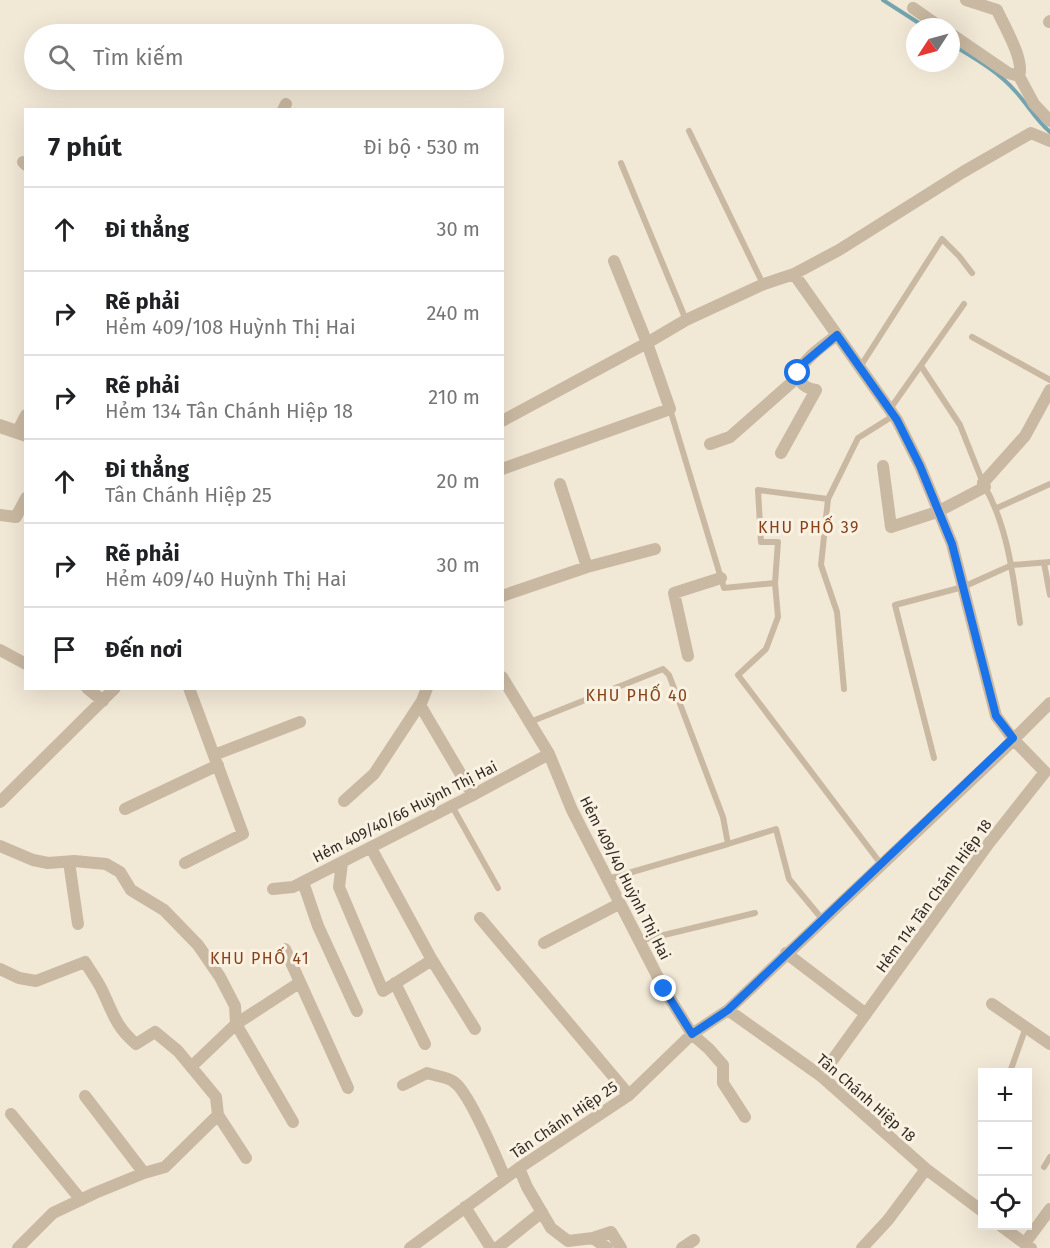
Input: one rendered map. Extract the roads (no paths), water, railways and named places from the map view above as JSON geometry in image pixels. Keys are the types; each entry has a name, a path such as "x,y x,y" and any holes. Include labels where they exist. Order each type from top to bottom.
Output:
{"street":[{"path":"966,0 997,10 1019,60 1021,70 1018,76"},
{"path":"913,8 927,18"},
{"path":"960,40 1008,73 1018,76 1034,104 1050,121"},
{"path":"504,420 687,320 764,284 794,273 839,250 963,172 1031,133 1050,141"},
{"path":"504,469 670,409 647,343 614,261"},
{"path":"794,273 892,412 920,466 952,544 996,716 1013,738"},
{"path":"781,453 816,390 805,386 799,376 799,369 837,335"},
{"path":"710,444 730,437 799,376"},
{"path":"883,466 891,527 938,512 984,485 1025,436 1050,390"},
{"path":"0,426 21,433"},
{"path":"560,484 587,567"},
{"path":"0,515 16,517 24,502"},
{"path":"504,595 587,567 655,549"},
{"path":"688,656 674,593 721,578"},
{"path":"0,651 24,663"},
{"name":"Hẻm 409/40 Huỳnh Thị Hai","path":"504,680 549,754 572,810 664,989 692,1034 723,1065 723,1083 745,1116"},
{"path":"89,690 103,701"},
{"path":"0,802 114,690"},
{"path":"185,863 243,834 190,690"},
{"path":"344,801 374,774 420,705 426,690"},
{"name":"Tân Chánh Hiệp 25","path":"410,1248 519,1168 629,1095 692,1034 728,1010 1050,703"},
{"path":"420,705 473,795"},
{"path":"125,809 216,760 300,722"},
{"name":"Hẻm 114 Tân Chánh Hiệp 18","path":"821,1076 989,843 1045,772 1013,738"},
{"name":"Hẻm 409/40/66 Huỳnh Thị Hai","path":"273,890 293,887 342,863 549,754"},
{"path":"0,846 33,860 48,863 106,864 120,872 131,890 164,910 198,945 220,977 235,1006 236,1024 293,1122"},
{"path":"371,848 432,960 475,1029"},
{"path":"69,862 78,924"},
{"path":"342,863 339,887 383,991 432,960"},
{"path":"303,882 318,926 357,1011"},
{"path":"544,943 620,904"},
{"path":"480,918 629,1095"},
{"path":"285,949 348,1089"},
{"path":"786,953 866,1014"},
{"path":"0,969 19,978 36,981 85,962 102,989 112,1016 124,1034 136,1044 155,1032 178,1051 216,1097 218,1115 246,1158"},
{"path":"191,1067 236,1024 299,983"},
{"path":"395,983 425,1044"},
{"path":"992,1004 1050,1044"},
{"name":"Tân Chánh Hiệp 18","path":"728,1010 821,1076 926,1169 978,1208"},
{"path":"403,1085 427,1073 455,1082 467,1099 491,1144 505,1178"},
{"path":"85,1096 144,1173"},
{"path":"11,1114 81,1200"},
{"path":"18,1248 53,1213 144,1173 165,1167 218,1115"},
{"path":"519,1168 527,1187 562,1248"},
{"path":"862,1248 888,1220 926,1169"},
{"path":"465,1207 491,1248"},
{"path":"1007,1230 1028,1245 1050,1209"},
{"path":"497,1248 542,1212"},
{"path":"551,1228 568,1241 594,1238 611,1232 621,1248"},
{"path":"594,1238 607,1248"},
{"path":"682,1248 694,1240"}],"lane":[{"path":"689,131 764,284"},
{"path":"621,163 687,320"},
{"path":"859,367 942,239 972,273"},
{"path":"844,689 837,612 821,565 828,500 858,438 892,412 964,304"},
{"path":"972,337 1050,380"},
{"path":"921,366 960,425 984,485 997,508 1012,565 1020,623"},
{"path":"670,409 724,588 775,583"},
{"path":"997,508 1050,484"},
{"path":"828,500 758,490 761,542 778,542 775,583 778,617 766,649 738,675 881,864"},
{"path":"934,758 909,668 895,605 963,587 1012,565 1047,563 1050,595"},
{"path":"530,722 663,669 669,675 723,818 728,844"},
{"path":"452,806 498,888"},
{"path":"607,880 776,829 789,879 822,918"},
{"path":"639,941 755,913"},
{"path":"1011,1068 1026,1027"},
{"path":"1044,1167 1050,1157"}],"waterway":[{"path":"883,0 911,18"},
{"path":"960,50 1001,78 1050,132"}],"district":[{"name":"KHU PHỐ 39","path":"809,527"},
{"name":"KHU PHỐ 40","path":"637,695"},
{"name":"KHU PHỐ 41","path":"260,958"}]}
